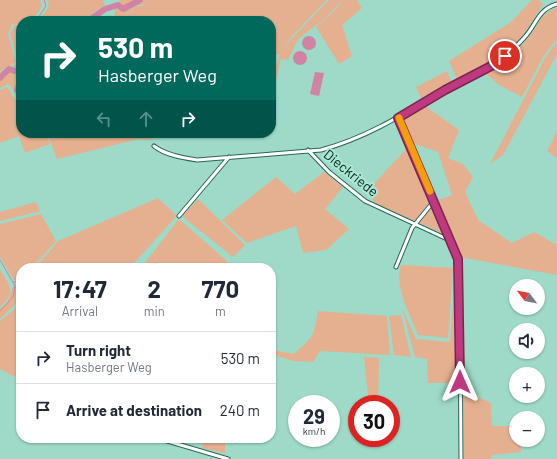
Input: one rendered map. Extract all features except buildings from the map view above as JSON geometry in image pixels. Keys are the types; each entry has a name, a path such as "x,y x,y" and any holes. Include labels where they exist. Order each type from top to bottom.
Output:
{"street":[{"path":"154,146 161,150 197,160 337,146 398,118 445,90 495,64 526,36 540,14 547,7 557,4"},
{"path":"398,118 458,259 460,306 461,459"},
{"name":"Dieckriede","path":"308,150 329,172 365,201 445,238 449,238"},
{"path":"179,216 229,157"},
{"path":"396,267 414,224 434,201"},
{"path":"174,443 228,459"}],"shaded area":[{"path":"0,0 40,0 42,6 36,16 16,16 16,24 12,25 8,34 16,62 0,71"},
{"path":"47,0 103,0 105,5 88,16 42,16 49,6"},
{"path":"122,0 147,0 143,5 135,5 126,16 114,16 115,10 112,5"},
{"path":"148,0 327,0 292,36 282,51 293,37 329,0 357,0 362,8 342,25 352,56 339,64 316,27 340,5 341,2 323,20 298,39 288,60 281,59 276,80 276,67 279,55 276,54 276,49 280,50 276,49 276,16 127,16 135,6 143,6"},
{"path":"532,0 538,0 543,4 514,45 494,60 457,80 449,61 511,22"},
{"path":"557,8 557,39 543,57 522,97 499,85 484,72 496,66 513,54 528,38 543,16"},
{"path":"16,25 16,56 10,34 14,26"},
{"path":"306,36 312,36 316,40 316,46 312,50 306,50 302,46 302,40"},
{"path":"557,42 557,54 503,155 490,164 545,58"},
{"path":"297,51 303,51 307,55 307,61 303,65 297,65 293,61 293,55"},
{"path":"16,64 16,96 9,84 0,88 0,72"},
{"path":"447,71 452,83 422,100 416,87"},
{"path":"315,72 324,73 319,96 310,94"},
{"path":"7,87 16,99 16,137 0,143 0,90"},
{"path":"425,106 459,130 448,158 463,164 473,177 465,192 478,220 512,243 534,232 557,245 557,275 460,257 436,201 452,195 438,152 412,143 403,119"},
{"path":"557,131 557,158 547,151"},
{"path":"20,138 48,138 50,144 25,153"},
{"path":"49,138 153,138 152,140 139,139 57,159"},
{"path":"408,147 446,231 442,233 374,203 371,187"},
{"path":"324,172 343,187 325,209 349,229 326,250 303,253 296,226 247,243 222,220 276,177 295,194"},
{"path":"158,198 176,215 175,218 134,263 39,263 58,241"},
{"path":"198,199 245,245 233,257 183,217 183,215"},
{"path":"36,202 40,211 0,221 0,212"},
{"path":"41,214 56,241 36,263 16,263 16,280 14,280 0,257 0,224"},
{"path":"178,220 180,220 227,261 227,263 145,263"},
{"path":"401,265 453,268 448,338 418,335 401,292 399,274"},
{"path":"0,270 9,284 10,293 0,307"},
{"path":"455,277 456,383 428,383 427,359 415,357 402,308 416,339 450,342"},
{"path":"13,286 16,286 16,304 0,319 0,309 7,303"},
{"path":"16,308 15,377 0,369 0,321"},
{"path":"318,311 387,316 390,355 320,351 313,362 293,361 276,356 276,350 294,354 309,340 315,327"},
{"path":"401,315 411,357 394,355 389,316"},
{"path":"364,357 379,358 378,395 368,395"},
{"path":"464,391 491,403 492,426 509,426 509,447 521,447 521,452 492,455 491,459 464,459"},
{"path":"203,443 225,443 225,453 202,448"}],"waterway":[{"path":"39,16 46,6 44,0"},
{"path":"95,16 105,9 118,5 123,9 140,0"},
{"path":"0,78 9,69 16,71"},
{"path":"0,260 15,286 13,297 0,311"}],"slow traffic":[{"path":"399,118 430,191"}],"route":[{"path":"460,382 460,306 458,259 398,118 445,90 495,64 505,56"}]}
